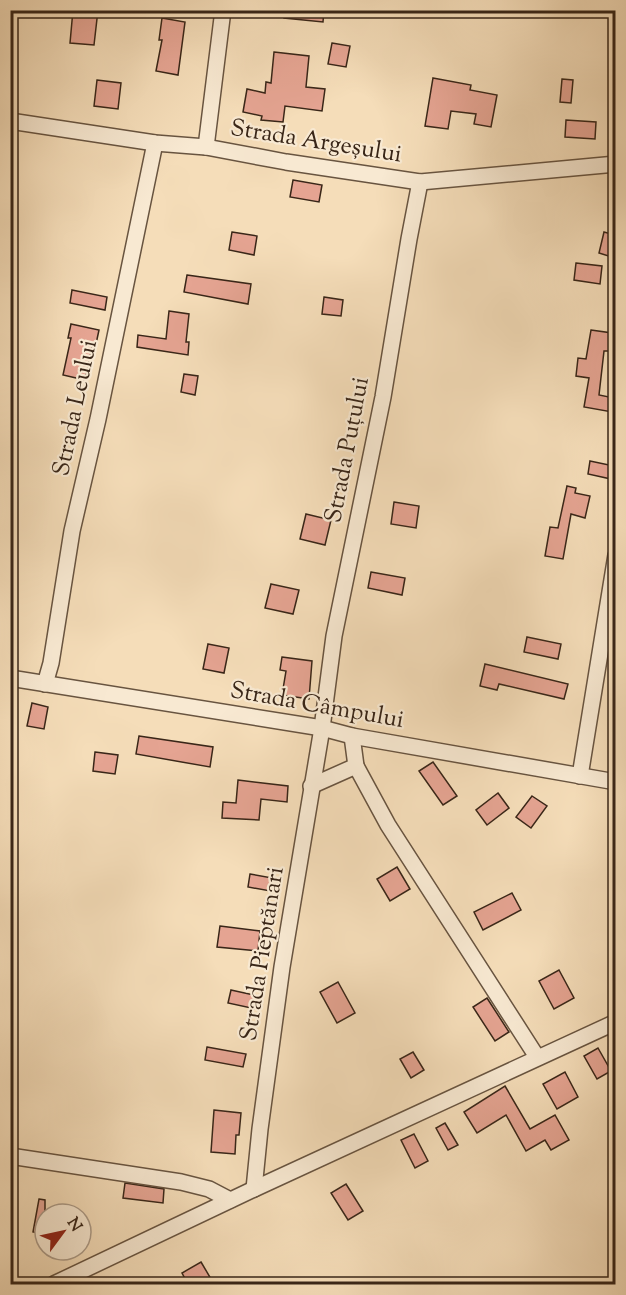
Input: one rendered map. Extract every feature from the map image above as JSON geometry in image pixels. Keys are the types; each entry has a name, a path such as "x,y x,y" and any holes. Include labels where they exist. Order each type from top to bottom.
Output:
{"street":[{"path":"206,147 223,10"},
{"name":"Strada Argeșului","path":"10,121 155,143 206,147 286,162 420,182 615,164"},
{"name":"Strada Leului","path":"45,684 51,663 72,531 98,419 155,143"},
{"name":"Strada Puțului","path":"322,728 334,636 383,398 420,182"},
{"path":"580,776 615,555"},
{"name":"Strada Câmpului","path":"10,678 322,728 352,736 615,782"},
{"name":"Strada Pieptănari","path":"254,1189 281,978 322,728"},
{"path":"352,736 356,766 388,825 537,1057"},
{"path":"311,786 356,766"},
{"path":"54,1284 615,1022"},
{"path":"10,1156 181,1182 208,1189 230,1200"}],"building":[{"path":"73,10 98,10 94,45 70,43"},
{"path":"284,10 324,10 323,22 284,18"},
{"path":"162,18 185,22 178,75 156,71 162,40 159,40"},
{"path":"332,43 350,46 346,67 328,64"},
{"path":"274,52 309,56 306,87 325,89 322,111 285,106 283,122 261,120 262,116 243,112 247,89 265,93 266,82 271,83"},
{"path":"433,78 471,85 470,90 497,95 491,127 474,124 476,114 451,111 448,129 425,126"},
{"path":"562,79 573,80 571,103 560,102"},
{"path":"97,80 121,83 118,109 94,106"},
{"path":"566,120 596,122 595,139 565,137"},
{"path":"293,180 322,185 319,202 290,197"},
{"path":"232,232 257,236 254,255 229,250"},
{"path":"604,232 615,235 615,258 599,253"},
{"path":"576,263 602,266 600,284 574,280"},
{"path":"187,275 251,284 248,304 184,292"},
{"path":"72,290 107,297 105,310 70,303"},
{"path":"324,297 343,300 341,316 322,314"},
{"path":"169,311 189,314 186,342 189,342 188,355 137,347 138,335 166,339"},
{"path":"71,324 99,330 96,344 93,343 85,380 63,375 71,338 68,338"},
{"path":"591,330 612,333 610,351 604,351 599,395 614,398 612,412 584,407 589,378 576,376 578,358 586,359"},
{"path":"184,374 198,376 195,395 181,392"},
{"path":"590,461 614,466 611,479 588,474"},
{"path":"567,486 576,488 575,493 590,496 585,518 571,514 563,559 545,556 550,527 558,528"},
{"path":"394,502 419,506 416,528 391,524"},
{"path":"306,514 331,520 325,545 300,539"},
{"path":"371,572 405,578 402,595 368,588"},
{"path":"271,584 299,590 293,614 265,608"},
{"path":"527,637 561,644 558,659 524,652"},
{"path":"208,644 229,648 224,673 203,669"},
{"path":"282,657 312,661 309,699 282,695 286,671 280,670"},
{"path":"485,664 568,684 564,699 499,684 497,690 480,686"},
{"path":"32,703 48,707 44,729 27,726"},
{"path":"139,736 213,747 210,767 136,754"},
{"path":"95,752 118,755 115,774 93,771"},
{"path":"433,762 457,796 443,805 419,771"},
{"path":"238,780 288,786 287,802 261,799 259,820 222,818 223,802 236,803"},
{"path":"498,793 509,808 487,825 476,810"},
{"path":"532,796 547,806 531,828 516,817"},
{"path":"397,867 410,889 390,901 377,879"},
{"path":"250,874 278,879 276,892 248,887"},
{"path":"512,893 521,910 483,930 474,912"},
{"path":"220,926 260,931 258,951 217,947"},
{"path":"559,970 574,998 554,1009 539,981"},
{"path":"338,982 355,1013 337,1023 320,992"},
{"path":"231,990 258,996 256,1009 228,1003"},
{"path":"487,998 509,1032 495,1041 473,1007"},
{"path":"207,1047 246,1054 243,1067 205,1060"},
{"path":"598,1048 611,1071 597,1079 584,1056"},
{"path":"413,1052 424,1070 411,1078 400,1059"},
{"path":"565,1072 578,1097 557,1109 543,1084"},
{"path":"505,1086 530,1129 555,1115 569,1140 551,1150 545,1140 526,1151 506,1115 477,1133 464,1112"},
{"path":"214,1110 241,1113 235,1154 211,1152"},
{"path":"445,1123 458,1145 448,1150 436,1128"},
{"path":"414,1134 428,1161 415,1168 401,1140"},
{"path":"125,1183 164,1189 163,1203 123,1198"},
{"path":"346,1184 363,1211 348,1220 331,1193"},
{"path":"201,1262 214,1284 188,1284 182,1273"}]}
